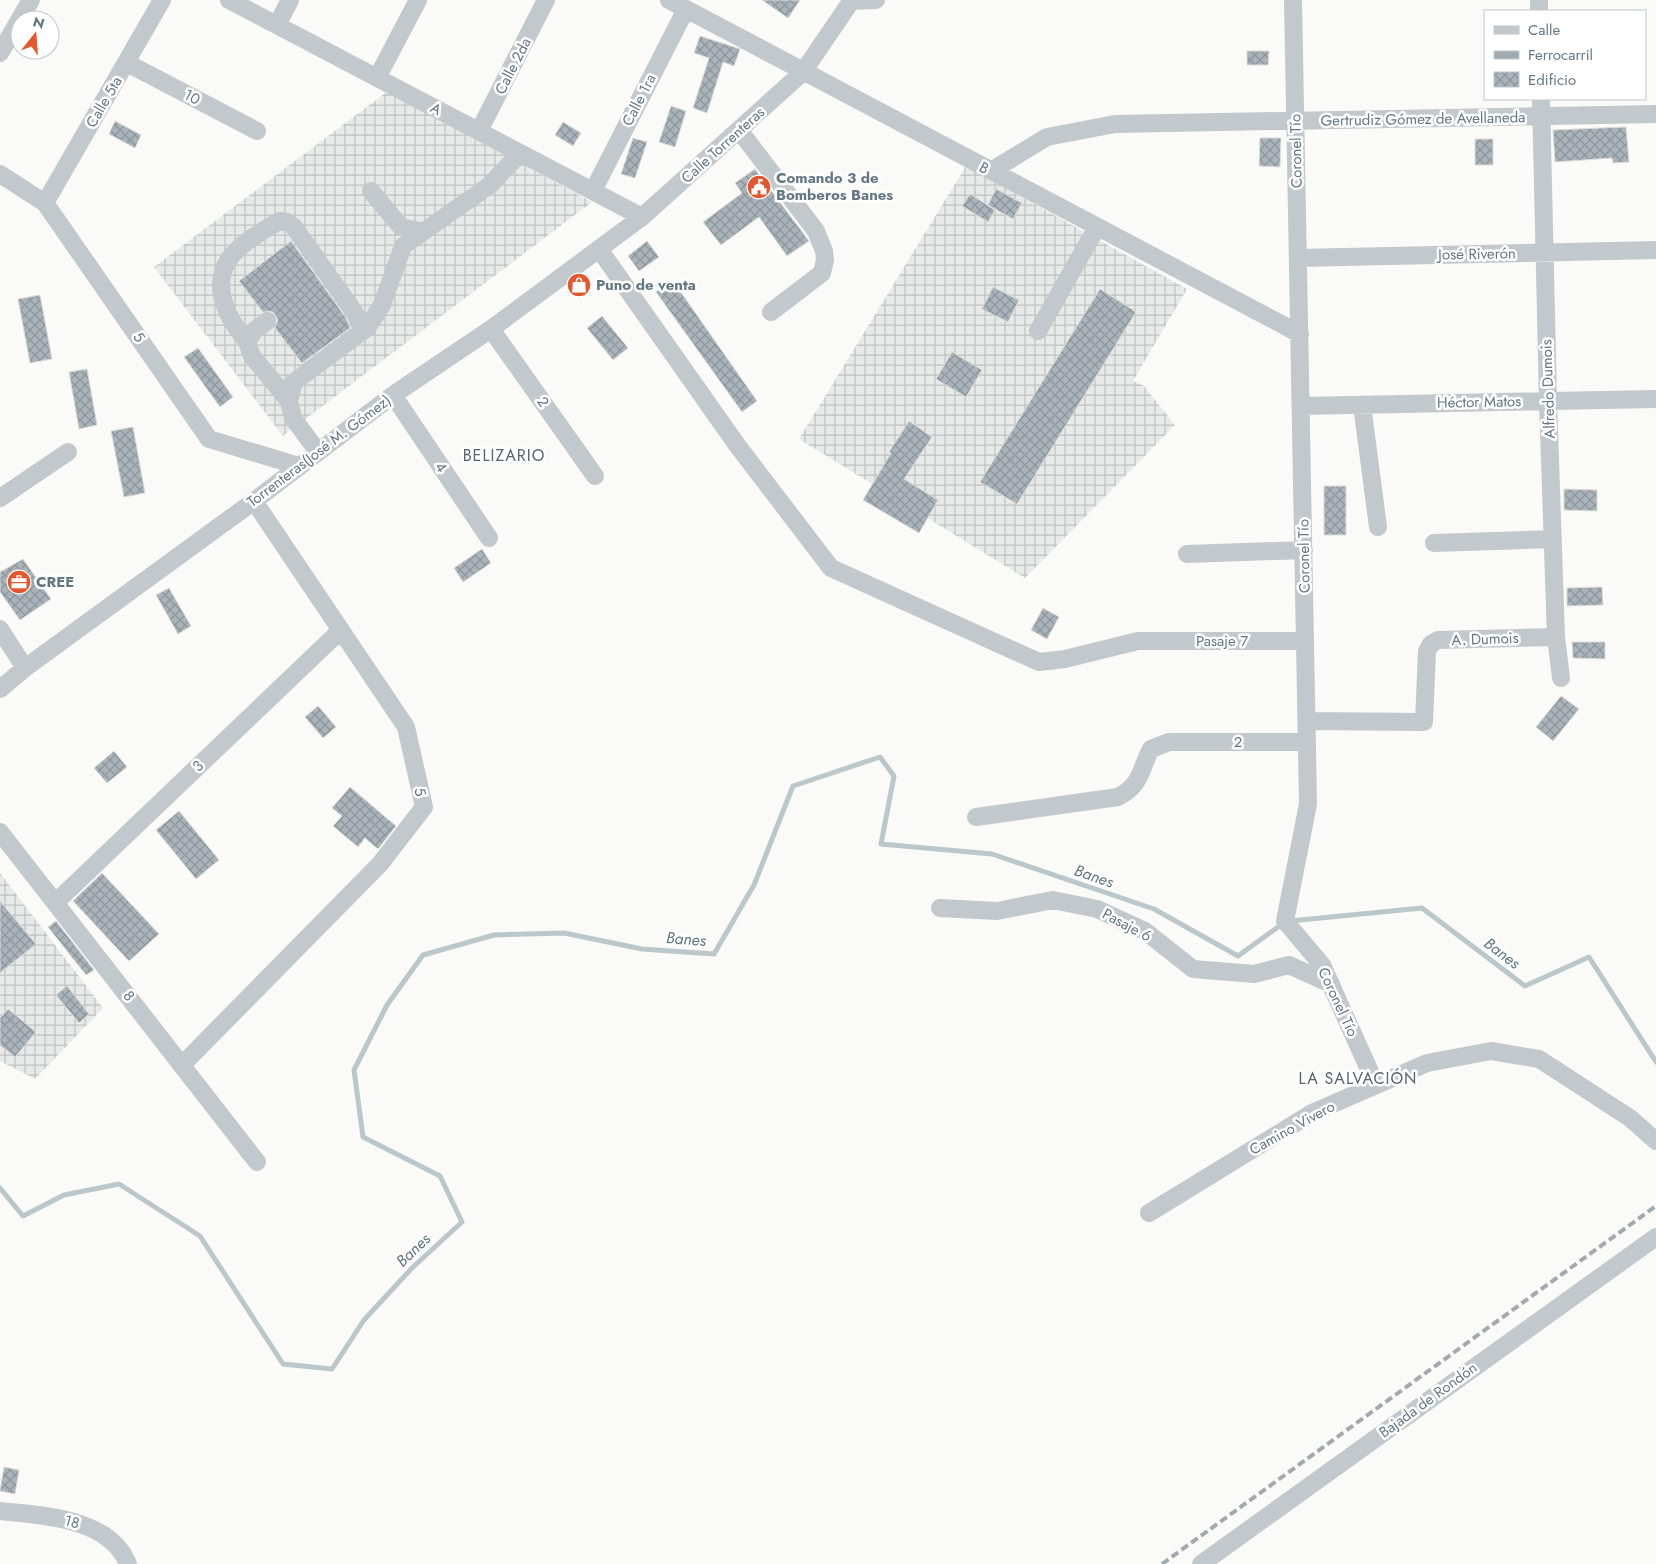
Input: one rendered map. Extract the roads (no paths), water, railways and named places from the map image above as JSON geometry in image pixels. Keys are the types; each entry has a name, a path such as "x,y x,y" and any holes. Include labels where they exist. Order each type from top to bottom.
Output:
{"street":[{"path":"0,53 31,0"},
{"name":"Calle 5ta","path":"45,203 162,0"},
{"name":"A","path":"229,0 642,217"},
{"path":"277,25 290,0"},
{"path":"377,78 418,0"},
{"name":"Calle 2da","path":"479,131 546,0"},
{"name":"B","path":"669,0 1300,334"},
{"path":"851,0 876,0"},
{"name":"Calle Torrenteras","path":"642,217 803,72 851,0"},
{"name":"Coronel Tío","path":"1293,0 1308,804 1286,921 1322,965 1376,1085"},
{"name":"Calle 1ra","path":"593,191 686,9"},
{"name":"10","path":"127,63 257,131"},
{"name":"Alfredo Dumois","path":"1541,100 1556,637 1561,678"},
{"name":"Gertrudiz Gómez de Avellaneda","path":"991,172 1047,137 1115,124 1656,114"},
{"path":"739,130 816,231 824,251 822,272 771,312"},
{"path":"289,401 294,382 363,331 382,305 403,246 490,185 520,152"},
{"name":"5","path":"0,174 45,203 209,439 299,466"},
{"path":"371,191 401,227 422,232"},
{"name":"Torrenteras(José M. Gómez)","path":"0,689 25,668 254,501 393,395 491,329 642,217"},
{"path":"318,452 294,418 289,401 252,356 247,342 228,314 221,281 224,267 233,252 279,221 284,221 294,227 355,314 363,331"},
{"path":"1038,331 1097,227"},
{"name":"Pasaje 7","path":"599,249 737,445 831,568 1039,662 1065,659 1138,641 1306,641"},
{"name":"José Riverón","path":"1298,258 1656,250"},
{"path":"247,342 254,331 267,321"},
{"name":"2","path":"491,329 595,476"},
{"name":"4","path":"393,395 489,538"},
{"name":"Héctor Matos","path":"1302,406 1656,399"},
{"path":"1362,405 1378,527"},
{"path":"0,498 68,452"},
{"name":"5","path":"182,1065 380,864 424,807 406,727 254,501"},
{"path":"1434,543 1553,539"},
{"path":"1187,554 1304,550"},
{"path":"0,629 25,668"},
{"name":"3","path":"56,902 341,630"},
{"name":"A. Dumois","path":"1307,721 1424,722 1427,650 1431,644 1438,640 1556,637"},
{"name":"2","path":"976,817 1118,797 1130,791 1139,779 1152,749 1169,742 1307,742"},
{"name":"8","path":"0,832 257,1162"},
{"name":"Pasaje 6","path":"940,908 997,910 1053,900 1096,909 1145,931 1193,969 1254,974 1289,965 1331,984"},
{"name":"Camino Vivero","path":"1149,1213 1312,1113 1427,1063 1492,1050 1539,1060 1630,1118 1656,1141"},
{"name":"Bajada de Rondón","path":"1201,1564 1656,1236"},
{"name":"18","path":"0,1510 69,1520 97,1530 124,1554 128,1564"}],"waterway":[{"name":"Banes","path":"0,1188 23,1216 64,1195 119,1184 200,1236 283,1364 332,1369 364,1320 412,1268 462,1222 440,1176 363,1137 354,1070 387,1005 423,955 494,935 564,933 642,949 714,954 754,885 793,786 880,757 894,776 881,844 992,854 1154,909 1238,956 1282,924"},
{"name":"Banes","path":"1290,921 1422,908 1525,986 1589,957 1656,1062"}],"railway":[{"path":"1162,1564 1656,1206"}],"place":[{"name":"Comando 3 de Bomberos Banes","path":"759,187"},
{"name":"Puno de venta","path":"579,285"},
{"name":"CREE","path":"19,582"}],"district":[{"name":"BELIZARIO","path":"504,455"},
{"name":"LA SALVACIÓN","path":"1358,1078"}]}
